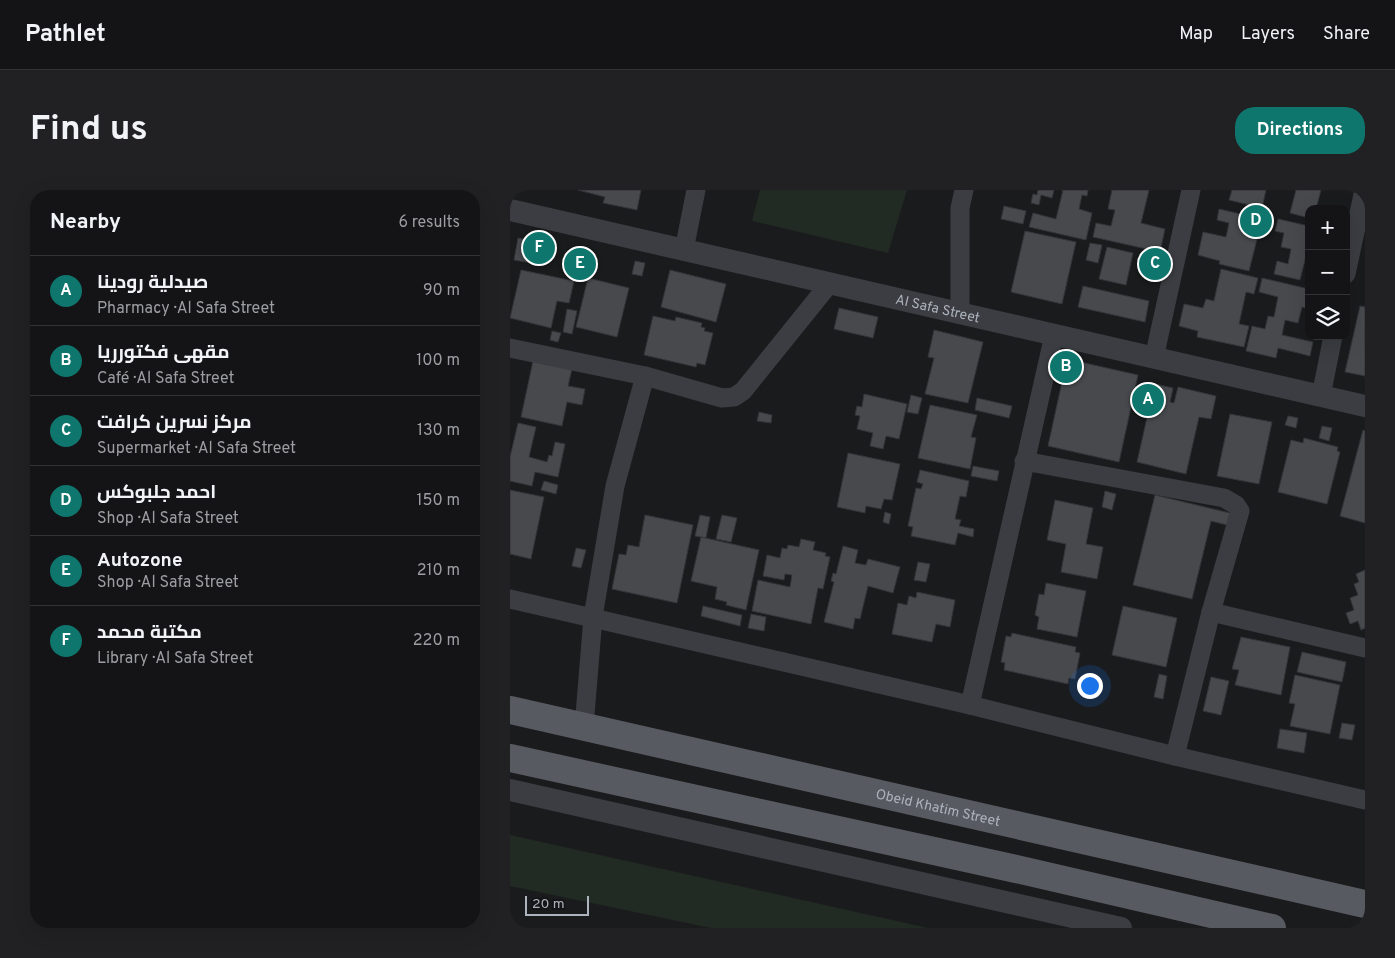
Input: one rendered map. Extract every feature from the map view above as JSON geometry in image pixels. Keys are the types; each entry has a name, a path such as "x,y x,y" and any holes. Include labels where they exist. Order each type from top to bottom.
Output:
{"main road":[{"name":"Obeid Khatim Street","path":"510,710 1365,904"},
{"path":"510,758 1016,869 1272,928"}],"street":[{"path":"684,250 696,190"},
{"path":"960,313 960,208 964,190"},
{"path":"1154,358 1192,190"},
{"path":"1350,255 1364,190"},
{"name":"Al Safa Street","path":"510,210 1365,406"},
{"path":"510,348 645,376 722,398 734,397 743,390 830,283"},
{"path":"970,705 1024,460 1054,335"},
{"path":"1321,396 1332,340"},
{"path":"584,727 593,618 615,486 645,376"},
{"path":"1024,460 1224,498 1236,505 1240,511 1211,612 1175,756"},
{"path":"510,599 970,705 1175,756 1365,800"},
{"path":"1211,612 1365,648"},
{"path":"510,790 1121,928"}],"shaded area":[{"path":"760,190 907,190 888,253 752,221"},
{"path":"510,835 928,928 711,928 510,886"}],"building":[{"path":"578,190 641,190 637,210 603,203 605,197"},
{"path":"1038,190 1054,190 1052,198 1041,195 1039,205 1031,203 1033,194 1037,195"},
{"path":"1063,190 1088,190 1087,196 1082,195 1079,209 1092,213 1086,240 1029,227 1033,213 1056,219"},
{"path":"1112,190 1149,190 1141,223 1165,229 1160,252 1093,237 1096,223 1111,226 1115,210 1108,209"},
{"path":"1232,190 1266,190 1262,208 1229,200"},
{"path":"1296,190 1321,190 1317,205 1305,205 1305,217 1290,213"},
{"path":"1004,206 1026,211 1023,224 1001,219"},
{"path":"1219,209 1262,219 1249,271 1219,264 1220,261 1198,255 1203,232 1226,237 1229,223 1217,220"},
{"path":"1278,219 1305,225 1305,260 1300,280 1274,274 1277,261 1288,264 1291,249 1281,247 1284,233 1275,231"},
{"path":"1025,231 1076,242 1062,304 1011,292"},
{"path":"518,238 546,244 542,265 514,260"},
{"path":"1090,243 1102,245 1098,263 1086,260"},
{"path":"1107,247 1133,253 1126,285 1099,279"},
{"path":"635,261 645,263 642,276 632,274"},
{"path":"1221,269 1258,278 1254,294 1246,292 1239,324 1249,326 1244,347 1197,337 1198,331 1179,326 1184,304 1203,308 1206,299 1214,301"},
{"path":"521,270 574,281 569,303 557,301 551,328 510,318"},
{"path":"670,270 726,284 716,322 661,307"},
{"path":"588,278 629,288 617,337 576,327"},
{"path":"1262,278 1305,288 1305,308 1302,307 1298,323 1285,320 1282,335 1313,342 1310,356 1278,348 1276,358 1246,351 1252,326 1265,329 1268,316 1274,317 1278,297 1259,292"},
{"path":"1083,286 1149,301 1145,322 1078,307"},
{"path":"1360,306 1365,307 1365,376 1345,372"},
{"path":"839,308 878,317 873,338 834,329"},
{"path":"567,309 577,311 572,334 563,332"},
{"path":"653,316 675,321 676,317 702,323 701,327 705,328 704,331 713,333 705,365 697,363 696,367 644,355"},
{"path":"934,330 983,342 968,403 925,394 934,358 928,357"},
{"path":"552,331 561,333 558,342 550,340"},
{"path":"1067,359 1138,375 1119,462 1048,446"},
{"path":"533,361 572,369 568,386 585,389 582,405 567,402 562,426 521,417"},
{"path":"1151,383 1173,388 1170,402 1174,403 1178,387 1216,396 1211,419 1199,417 1186,474 1137,462 1151,400 1147,400"},
{"path":"864,394 907,404 899,439 886,436 883,449 870,446 873,433 857,429 860,416 855,415 857,406 862,407"},
{"path":"911,395 922,398 918,414 907,412"},
{"path":"977,398 1012,406 1009,418 975,410"},
{"path":"930,405 977,415 971,437 976,438 970,469 918,458"},
{"path":"759,412 772,415 771,423 757,421"},
{"path":"1230,414 1272,422 1259,484 1217,476"},
{"path":"1288,416 1298,418 1296,428 1285,425"},
{"path":"518,423 536,427 529,457 547,462 549,455 552,456 555,442 565,444 558,477 535,472 532,486 510,481 510,457"},
{"path":"1322,426 1332,428 1329,441 1319,438"},
{"path":"1363,430 1365,431 1365,523 1340,516"},
{"path":"1304,438 1338,447 1337,451 1340,452 1327,504 1278,492 1291,440 1303,443"},
{"path":"848,453 900,464 892,500 884,499 881,509 866,506 865,513 837,507"},
{"path":"973,466 999,471 997,481 971,476"},
{"path":"920,470 969,481 966,497 960,496 955,519 961,520 959,526 974,529 973,537 958,533 955,545 911,536 913,527 908,526 916,488 921,489 923,484 917,482"},
{"path":"544,481 558,485 556,494 541,490"},
{"path":"510,490 544,497 531,559 510,554"},
{"path":"1105,491 1116,494 1112,510 1102,507"},
{"path":"1155,495 1230,513 1227,525 1211,521 1192,599 1133,585"},
{"path":"1055,500 1093,508 1086,544 1103,547 1097,579 1061,572 1066,544 1047,540"},
{"path":"885,512 891,514 889,524 883,522"},
{"path":"645,515 693,525 677,603 612,589 619,554 626,555 628,545 639,547"},
{"path":"700,515 710,517 706,538 695,536"},
{"path":"722,515 737,518 731,542 716,539"},
{"path":"701,537 759,550 746,610 726,605 727,602 715,599 717,587 691,581"},
{"path":"801,539 815,542 813,550 826,553 825,556 830,557 823,589 818,588 811,624 752,611 758,580 790,587 792,575 785,574 784,580 763,576 767,555 780,558 782,548 787,549 788,545 799,547"},
{"path":"843,546 858,550 855,563 866,565 868,559 900,567 893,593 868,586 860,619 855,618 853,629 824,622 834,582 831,581 833,573 836,574"},
{"path":"576,548 586,550 581,568 572,566"},
{"path":"918,562 930,564 926,582 914,580"},
{"path":"1365,570 1365,628 1361,630 1358,621 1350,624 1346,613 1354,610 1350,598 1358,595 1354,584 1359,582 1356,574"},
{"path":"1046,583 1086,591 1077,637 1037,629 1039,617 1035,615 1039,594 1044,595"},
{"path":"917,592 955,600 950,627 936,624 932,642 892,634 898,603 907,605 909,596 916,598"},
{"path":"703,606 742,615 740,626 701,616"},
{"path":"1123,606 1177,618 1166,667 1112,655"},
{"path":"751,614 766,617 764,631 748,628"},
{"path":"1012,633 1076,647 1075,652 1080,653 1075,679 1069,678 1068,684 1004,670 1005,663 1001,662 1006,636 1011,637"},
{"path":"1241,637 1290,647 1281,695 1235,685 1239,670 1232,669"},
{"path":"1302,652 1346,662 1342,682 1297,672"},
{"path":"1159,674 1167,676 1163,699 1154,697"},
{"path":"1295,675 1340,685 1330,734 1290,726 1295,704 1289,703"},
{"path":"1211,677 1229,681 1221,715 1203,711"},
{"path":"1342,723 1355,725 1352,740 1339,738"},
{"path":"1280,729 1307,733 1304,753 1277,748"}],"place":[{"name":"احمد جلبوكس","path":"1256,221"},
{"name":"مكتبة محمد","path":"539,248"},
{"name":"Autozone","path":"580,264"},
{"name":"مركز نسرين كرافت","path":"1155,264"},
{"name":"مقهى فكتورريا","path":"1066,367"},
{"name":"صيدلية رودينا","path":"1148,400"}]}
